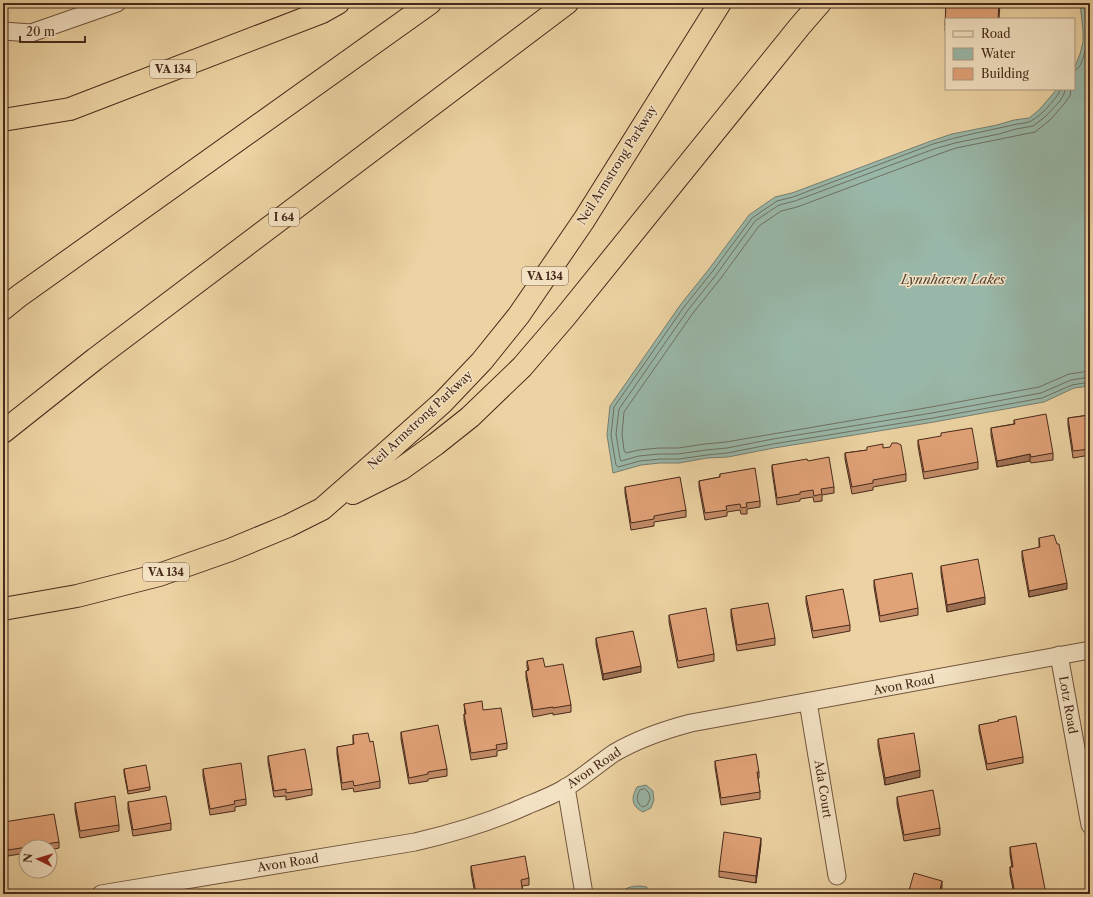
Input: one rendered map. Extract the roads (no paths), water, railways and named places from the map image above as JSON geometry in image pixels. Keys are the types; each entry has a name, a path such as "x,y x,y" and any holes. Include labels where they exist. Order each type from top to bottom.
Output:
{"highway":[{"name":"VA 134","path":"3,120 70,109 322,12 338,3"},
{"path":"3,309 19,296 430,3"},
{"name":"I 64","path":"3,432 95,359 567,3"},
{"name":"Neil Armstrong Parkway","path":"3,609 77,596 159,575 230,550 288,526 322,509 443,402 482,361 519,315 584,220 720,3"},
{"path":"322,509 401,469 470,417 522,367 565,318 820,3"}],"street":[{"path":"3,31 31,33 118,3"},
{"name":"Avon Road","path":"101,894 415,842 448,834 510,813 566,787 614,753 639,740 666,730 691,723 1090,650"},
{"name":"Lotz Road","path":"1059,655 1090,825"},
{"name":"Ada Court","path":"808,702 837,876"},
{"path":"566,787 584,894"}],"water":[{"name":"Lynnhaven Lakes","path":"1080,3 1090,3 1090,386 1074,388 1044,402 728,457 707,458 679,463 641,465 613,473 607,435 610,406 681,304 749,215 775,197 792,193 931,141 952,134 1029,118 1039,110 1056,90 1075,90 1075,66 1083,42"},
{"path":"646,785 653,791 654,800 651,808 643,812 636,807 633,798 637,787"},
{"path":"630,887 647,887 646,894 622,894 621,892"}]}
